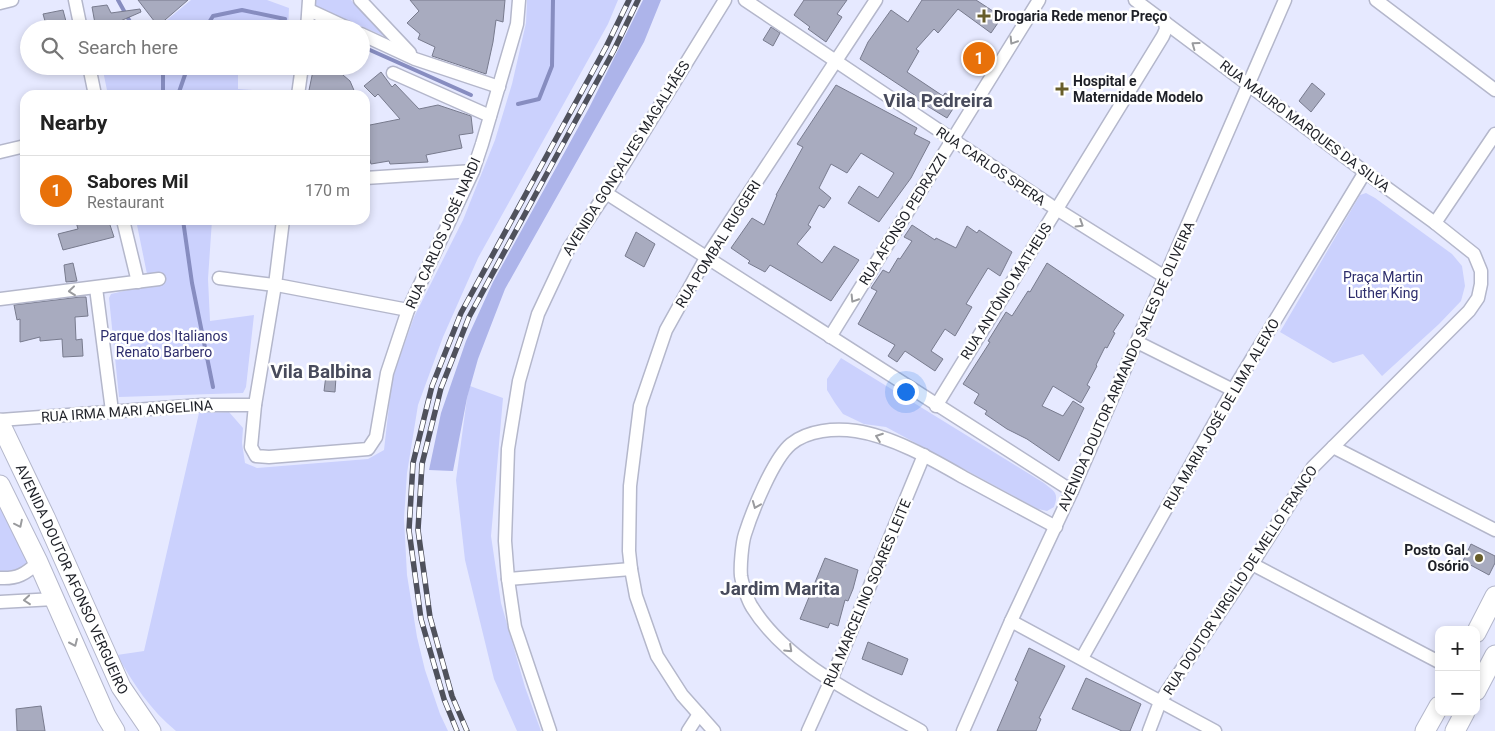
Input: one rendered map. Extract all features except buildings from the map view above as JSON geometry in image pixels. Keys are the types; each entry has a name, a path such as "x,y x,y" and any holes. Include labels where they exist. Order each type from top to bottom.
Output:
{"main road":[{"name":"AVENIDA DOUTOR AFONSO VERGUEIRO","path":"0,422 121,687 151,731"},
{"name":"AVENIDA DOUTOR AFONSO VERGUEIRO","path":"0,485 38,562 106,716 115,731"},
{"path":"38,562 47,539 45,517"},
{"path":"1480,626 1495,596"},
{"path":"54,599 68,605 78,614 113,692 132,714 151,731"},
{"path":"1480,683 1495,655"},
{"path":"1425,731 1435,713"},
{"path":"1455,731 1463,716"}],"street":[{"path":"0,3 12,0"},
{"path":"75,0 79,20"},
{"path":"360,0 415,58"},
{"name":"RUA CARLOS JOSÉ NARDI","path":"255,405 251,447 256,456 269,457 368,449 376,437 387,373 408,310 473,171 500,87 517,24 519,0"},
{"name":"AVENIDA GONÇALVES MAGALHÃES","path":"550,731 515,627 508,579 506,540 508,449 519,381 538,314 569,248 606,193 725,0"},
{"name":"RUA CARLOS SPERA","path":"745,0 1056,210 1165,277"},
{"name":"RUA POMBAL RUGGERI","path":"714,731 682,695 657,656 636,596 629,551 630,486 640,406 666,330 706,258 876,0"},
{"name":"RUA AFONSO PEDRAZZI","path":"830,337 1039,0"},
{"name":"RUA MAURO MARQUES DA SILVA","path":"1135,0 1474,254"},
{"name":"AVENIDA DOUTOR ARMANDO SALES DE OLIVEIRA","path":"963,731 1072,491 1285,0"},
{"path":"1376,0 1495,90"},
{"path":"307,20 309,5 335,20"},
{"name":"RUA ANTÔNIO MATHEUS","path":"936,406 1163,36 1166,29 1165,22"},
{"path":"370,38 415,58 500,87"},
{"path":"393,73 490,116"},
{"path":"91,75 94,90"},
{"path":"299,90 301,75"},
{"path":"1435,223 1495,134"},
{"path":"0,152 20,147"},
{"path":"370,178 473,171"},
{"name":"RUA MARIA JOSÉ DE LIMA ALEIXO","path":"1082,658 1233,390 1364,172"},
{"path":"606,193 936,406 1072,491"},
{"path":"124,225 138,282"},
{"path":"255,405 275,285 282,225"},
{"name":"RUA DOUTOR VIRGILIO DE MELLO FRANCO","path":"1149,731 1160,702 1252,564 1313,467 1469,312 1478,298 1481,284 1481,271 1474,254"},
{"path":"219,278 275,285 408,310"},
{"path":"0,299 159,279"},
{"path":"96,288 112,411"},
{"path":"1136,342 1233,390"},
{"name":"RUA IRMA MARI ANGELINA","path":"0,422 112,411 202,405 255,405"},
{"path":"921,731 804,664 772,632 751,606 741,576 744,536 762,492 781,455 791,444 804,436 822,431 855,431 869,434 924,455 1056,527"},
{"path":"1333,446 1495,530"},
{"name":"RUA MARCELINO SOARES LEITE","path":"808,731 924,455"},
{"path":"0,578 11,579 22,575 38,562"},
{"path":"1252,564 1435,660"},
{"path":"508,579 631,569"},
{"path":"0,602 54,599"},
{"path":"1012,621 1215,731"},
{"path":"688,731 699,714"}],"green space":[{"path":"191,0 267,0 289,8 288,20 167,20"},
{"path":"316,0 351,0 391,39 370,30 370,20 346,20 316,7"},
{"path":"527,0 618,0 608,24 478,258 443,337 418,405 407,473 404,519 407,575 417,637 425,670 448,731 176,731 143,696 117,655 144,651 199,413 229,412 243,428 242,443 245,463 257,468 368,459 384,450 392,379 414,317 463,220 495,140 512,84 526,23"},
{"path":"104,75 238,75 238,89 251,90 107,90"},
{"name":"Praça Martin Luther King","path":"1366,193 1452,254 1462,266 1465,286 1461,301 1439,324 1382,376 1363,354 1333,363 1280,332 1360,195"},
{"name":"Parque dos Italianos Renato Barbero","path":"137,225 212,225 208,279 210,321 254,315 246,387 243,393 119,397 109,298 111,294 141,287 147,274"},
{"path":"841,358 1044,483 1055,493 1054,507 1047,511 1038,509 886,427 864,424 843,414 827,390 827,379"},
{"path":"470,386 503,398 491,536 501,603 525,687 541,731 517,731 494,679 465,560 456,480"},
{"path":"0,502 27,559 21,569 13,572 0,571"}],"shaded area":[{"path":"643,0 661,0 644,42 505,289 478,359 467,398 453,471 429,470 441,413 466,341 493,282 589,108"}],"waterway":[{"path":"118,0 129,20"},
{"path":"518,104 539,99 552,66 553,0"},
{"path":"211,20 213,16 242,10 285,19"},
{"path":"370,50 471,95"},
{"path":"163,75 163,90"},
{"path":"180,90 185,75"},
{"path":"184,225 192,283 213,387"}],"railway":[{"path":"457,731 444,699 421,619 409,530 413,463 432,386 461,313 606,47 629,0"},
{"path":"467,731 452,696 430,617 418,530 422,464 441,388 469,317 614,50 638,0"}],"place":[{"name":"Drogaria Rede menor Preço","path":"984,16"},
{"name":"Sabores Mil","path":"979,58"},
{"name":"Hospital e Maternidade Modelo","path":"1062,89"},
{"name":"Posto Gal. Osório","path":"1479,558"}],"district":[{"name":"Vila Pedreira","path":"938,100"},
{"name":"Vila Balbina","path":"321,371"},
{"name":"Jardim Marita","path":"780,588"}]}
